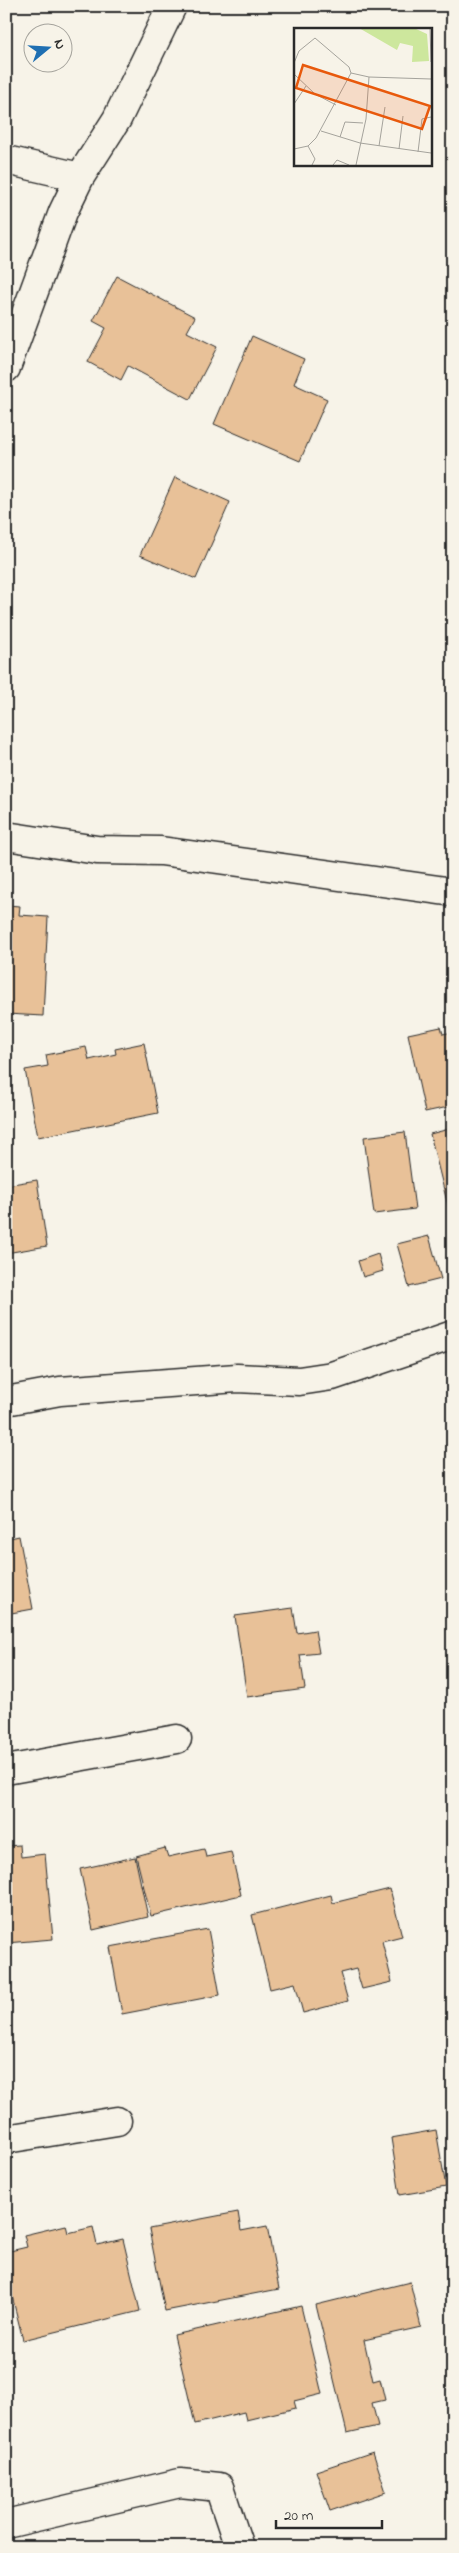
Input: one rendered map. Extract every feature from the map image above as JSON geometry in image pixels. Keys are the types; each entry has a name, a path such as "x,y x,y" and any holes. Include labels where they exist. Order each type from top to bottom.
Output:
{"street":[{"path":"6,368 63,212 80,177 117,119 172,6"},
{"path":"6,160 80,177"},
{"path":"6,836 97,850 161,851 453,892"},
{"path":"6,1401 60,1390 237,1378 299,1381 332,1376 453,1335"},
{"path":"6,1770 177,1738"},
{"path":"6,2139 118,2121"},
{"path":"6,2524 180,2483 219,2487 239,2547"}],"building":[{"path":"117,276 195,317 187,332 217,347 190,399 128,366 121,380 88,362 106,328 93,321"},
{"path":"252,336 304,359 294,384 327,399 300,461 214,424"},
{"path":"175,477 230,502 196,579 140,555"},
{"path":"6,905 20,906 19,915 48,917 43,1016 6,1014"},
{"path":"441,1027 443,1034 453,1032 453,1106 425,1112 408,1034"},
{"path":"144,1043 158,1113 38,1137 25,1070 48,1066 46,1055 86,1047 89,1060 116,1054 115,1049"},
{"path":"453,1128 453,1218 451,1218 430,1134"},
{"path":"405,1132 415,1209 374,1214 364,1137"},
{"path":"37,1180 47,1246 6,1253 6,1185"},
{"path":"429,1236 441,1279 409,1287 397,1244"},
{"path":"378,1254 383,1271 363,1277 358,1261"},
{"path":"19,1536 33,1609 6,1614 6,1539"},
{"path":"293,1608 297,1633 315,1630 319,1653 300,1655 305,1689 247,1697 235,1616"},
{"path":"20,1845 21,1857 45,1854 53,1939 6,1943 6,1846"},
{"path":"165,1848 168,1857 204,1849 206,1857 231,1852 241,1895 151,1916 136,1856"},
{"path":"135,1857 148,1917 93,1930 80,1869"},
{"path":"390,1889 402,1936 382,1941 392,1982 362,1989 356,1969 340,1973 348,2001 303,2013 295,1983 270,1989 252,1915 331,1895 333,1903"},
{"path":"208,1929 220,1995 122,2014 110,1947"},
{"path":"436,2130 446,2187 400,2195 391,2138"},
{"path":"238,2212 241,2231 267,2226 279,2289 165,2311 149,2229"},
{"path":"66,2225 68,2233 93,2227 97,2245 123,2239 140,2311 23,2340 6,2272 6,2252 27,2247 24,2235"},
{"path":"410,2282 421,2327 364,2340 373,2381 380,2379 385,2400 372,2403 378,2426 347,2433 316,2305"},
{"path":"301,2306 322,2394 294,2401 296,2408 246,2420 244,2412 195,2424 174,2335"},
{"path":"373,2452 386,2492 330,2511 316,2471"}]}
